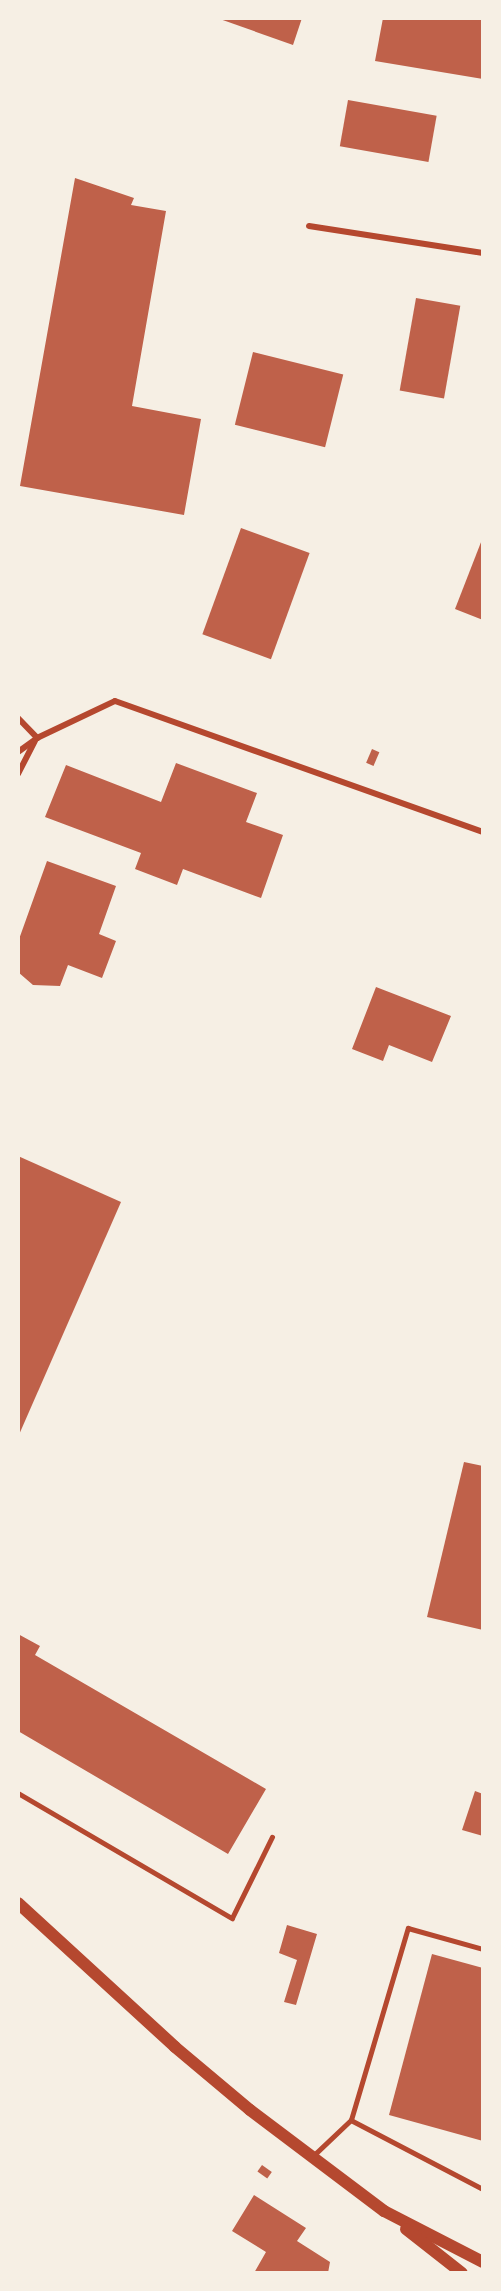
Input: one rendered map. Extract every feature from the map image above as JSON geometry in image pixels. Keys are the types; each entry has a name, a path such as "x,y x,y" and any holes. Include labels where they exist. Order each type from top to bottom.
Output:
{"main road":[{"path":"18,1903 175,2048 462,2273"},
{"path":"384,2211 483,2262"}],"street":[{"path":"309,226 483,253"},
{"path":"18,752 37,738 115,701 483,832"},
{"path":"18,718 37,738"},
{"path":"18,774 37,738"}],"lane":[{"path":"18,1793 232,1918 272,1837"},
{"path":"312,2157 351,2120 408,1928 483,1950"},
{"path":"351,2120 483,2189"}],"building":[{"path":"217,18 302,18 293,45"},
{"path":"383,18 483,18 483,79 375,61"},
{"path":"348,100 437,116 428,162 340,146"},
{"path":"75,178 134,198 131,205 166,211 132,406 201,419 184,515 20,486"},
{"path":"416,298 460,306 444,398 400,391"},
{"path":"253,352 343,374 325,447 235,425"},
{"path":"241,528 310,553 271,659 202,634"},
{"path":"483,537 483,620 455,609"},
{"path":"372,749 379,752 374,766 366,763"},
{"path":"176,763 257,793 246,822 283,835 261,898 183,869 177,885 135,869 141,853 45,817 66,765 161,802"},
{"path":"47,861 116,886 99,934 116,941 102,978 68,965 60,986 33,985 18,972 18,942"},
{"path":"376,987 451,1016 432,1062 389,1045 383,1061 352,1049"},
{"path":"18,1156 121,1202 18,1437"},
{"path":"464,1462 483,1466 483,1630 427,1617"},
{"path":"18,1634 40,1646 35,1655 266,1789 228,1854 18,1731"},
{"path":"475,1791 483,1794 483,1836 462,1830"},
{"path":"287,1925 317,1934 296,2005 284,2002 297,1960 279,1953"},
{"path":"432,1954 483,1968 483,2141 389,2115"},
{"path":"262,2165 272,2172 267,2178 257,2172"},
{"path":"254,2195 306,2228 297,2241 330,2262 328,2273 254,2273 266,2252 232,2231"}]}
